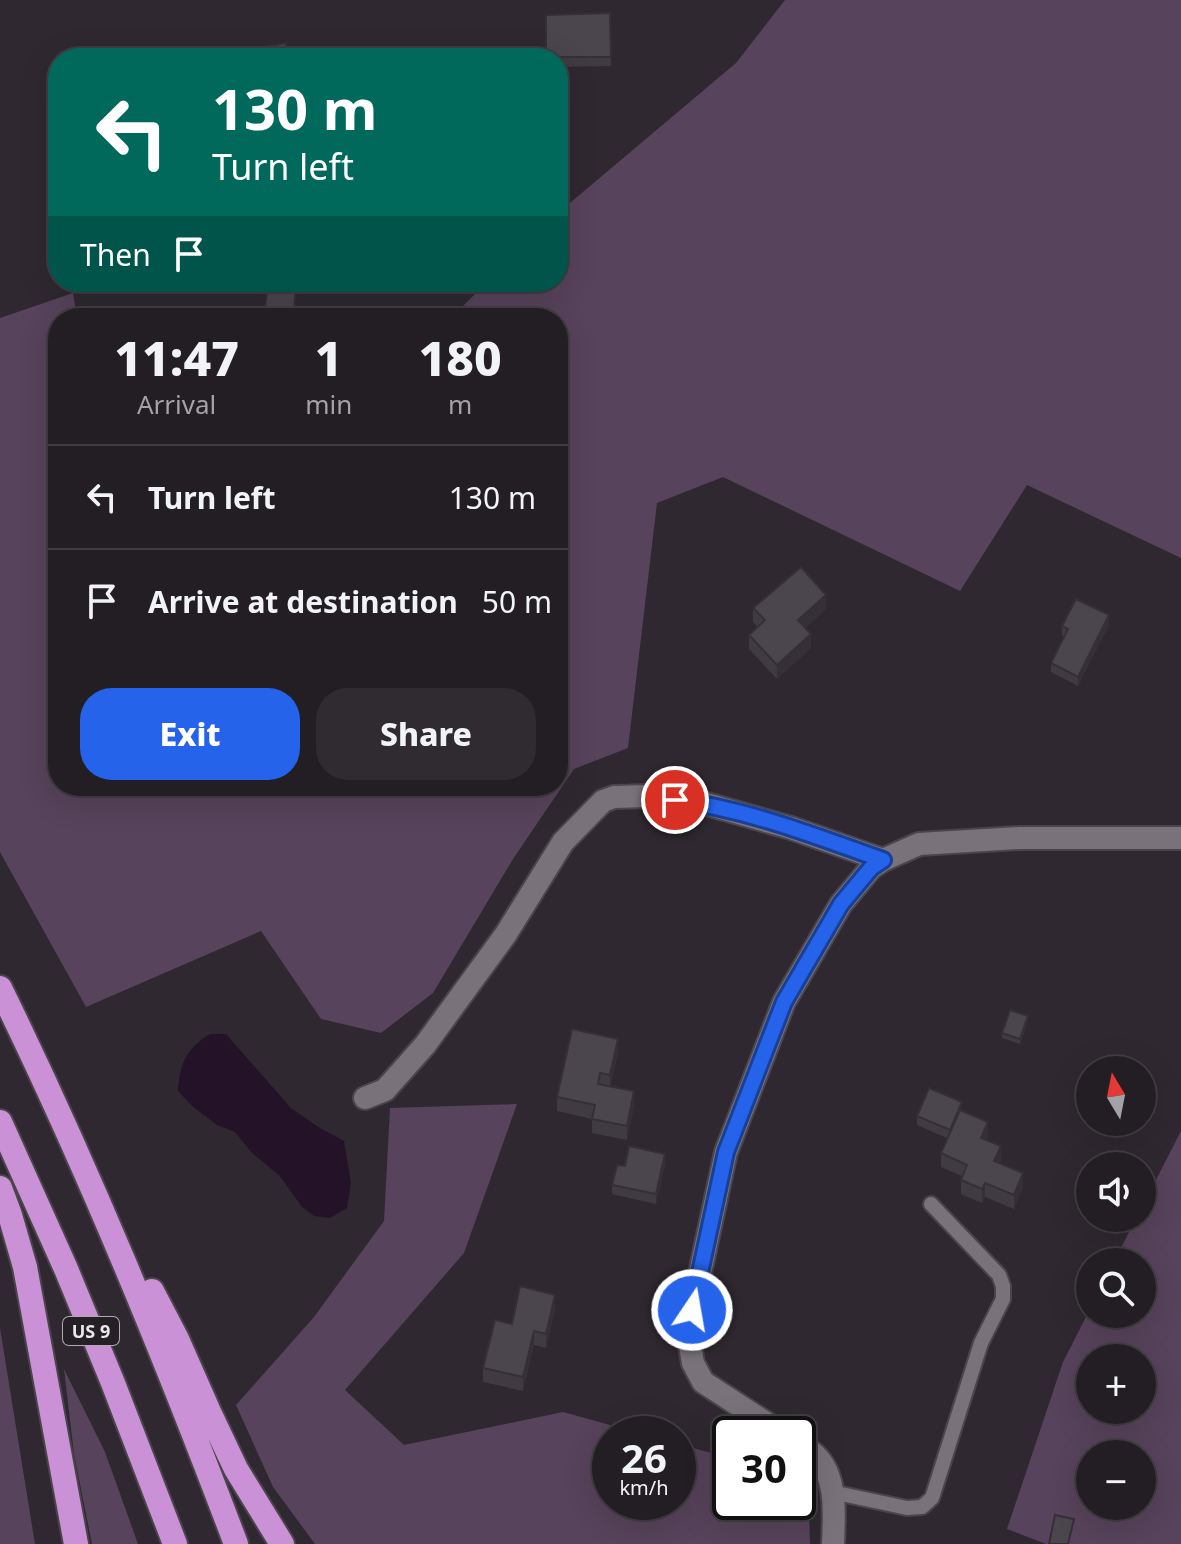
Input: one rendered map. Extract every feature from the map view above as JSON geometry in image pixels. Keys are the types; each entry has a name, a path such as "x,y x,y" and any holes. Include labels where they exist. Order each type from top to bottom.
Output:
{"highway":[{"name":"US 9","path":"0,988 119,1245 236,1544"},
{"name":"US 9","path":"0,1122 66,1269 175,1544"},
{"path":"66,1125 177,1339 236,1469 282,1544"},
{"path":"0,1188 25,1267 76,1544"}],"street":[{"path":"365,1098 385,1090 425,1045 506,934 563,842 603,801 614,797 647,796 703,803 791,828 883,860"},
{"path":"755,1416 703,1382 693,1363 689,1340 692,1310 726,1152 784,1002 841,904 871,868 919,844 1019,838 1181,838"},
{"path":"816,1456 830,1479 833,1544"}],"lane":[{"path":"832,1492 907,1508 922,1507 932,1498 981,1343 1003,1299 999,1275 931,1204"}],"shaded area":[{"path":"785,0 1181,0 1181,558 1027,485 960,591 723,477 657,503 628,748 574,769 568,778 568,308 461,308 477,292 568,292 568,205 736,63"},
{"path":"73,293 75,308 48,308 48,796 556,796 513,859 433,993 381,1033 321,1019 261,931 86,1007 0,852 0,318"},
{"path":"210,1034 226,1034 291,1108 344,1141 351,1183 347,1208 330,1218 314,1216 302,1207 280,1176 252,1153 235,1132 217,1125 178,1091 180,1072 186,1058 195,1045"},
{"path":"517,1104 464,1253 345,1390 404,1445 563,1412 592,1420 592,1520 696,1520 696,1449 712,1453 712,1520 809,1520 810,1544 315,1544 273,1487 236,1405 314,1317 384,1221 390,1108"},
{"path":"1181,1131 1181,1544 1046,1544 1007,1529 1063,1362 1080,1328 1156,1328 1156,1248 1121,1248 1129,1232 1156,1232 1156,1180"},
{"path":"0,1328 35,1544 0,1544"},
{"path":"64,1369 105,1452 138,1544 92,1544 74,1454"}],"building":[{"path":"610,13 611,57 568,57 568,48 546,48 546,15"},
{"path":"286,43 287,48 261,48"},
{"path":"267,292 295,292 294,308 265,308"},
{"path":"801,567 826,595 798,620 811,634 777,665 749,635 765,620 753,608"},
{"path":"1076,599 1109,615 1078,677 1051,663 1068,629 1062,626"},
{"path":"1010,1010 1028,1016 1020,1039 1002,1033"},
{"path":"572,1029 618,1039 610,1075 600,1073 598,1084 634,1091 627,1126 592,1119 595,1105 557,1097"},
{"path":"929,1088 962,1102 950,1130 917,1116"},
{"path":"960,1110 988,1122 981,1138 1001,1146 994,1161 1023,1173 1014,1195 985,1183 982,1189 961,1180 967,1165 941,1153"},
{"path":"629,1146 665,1154 656,1194 612,1185 617,1165 625,1166"},
{"path":"520,1286 555,1295 546,1334 534,1331 523,1377 483,1368 495,1320 512,1324"},
{"path":"1055,1515 1074,1519 1068,1544 1049,1544"}],"route":[{"path":"675,800 703,803 791,828 883,860 871,868 841,904 784,1002 726,1152 692,1310"}]}
